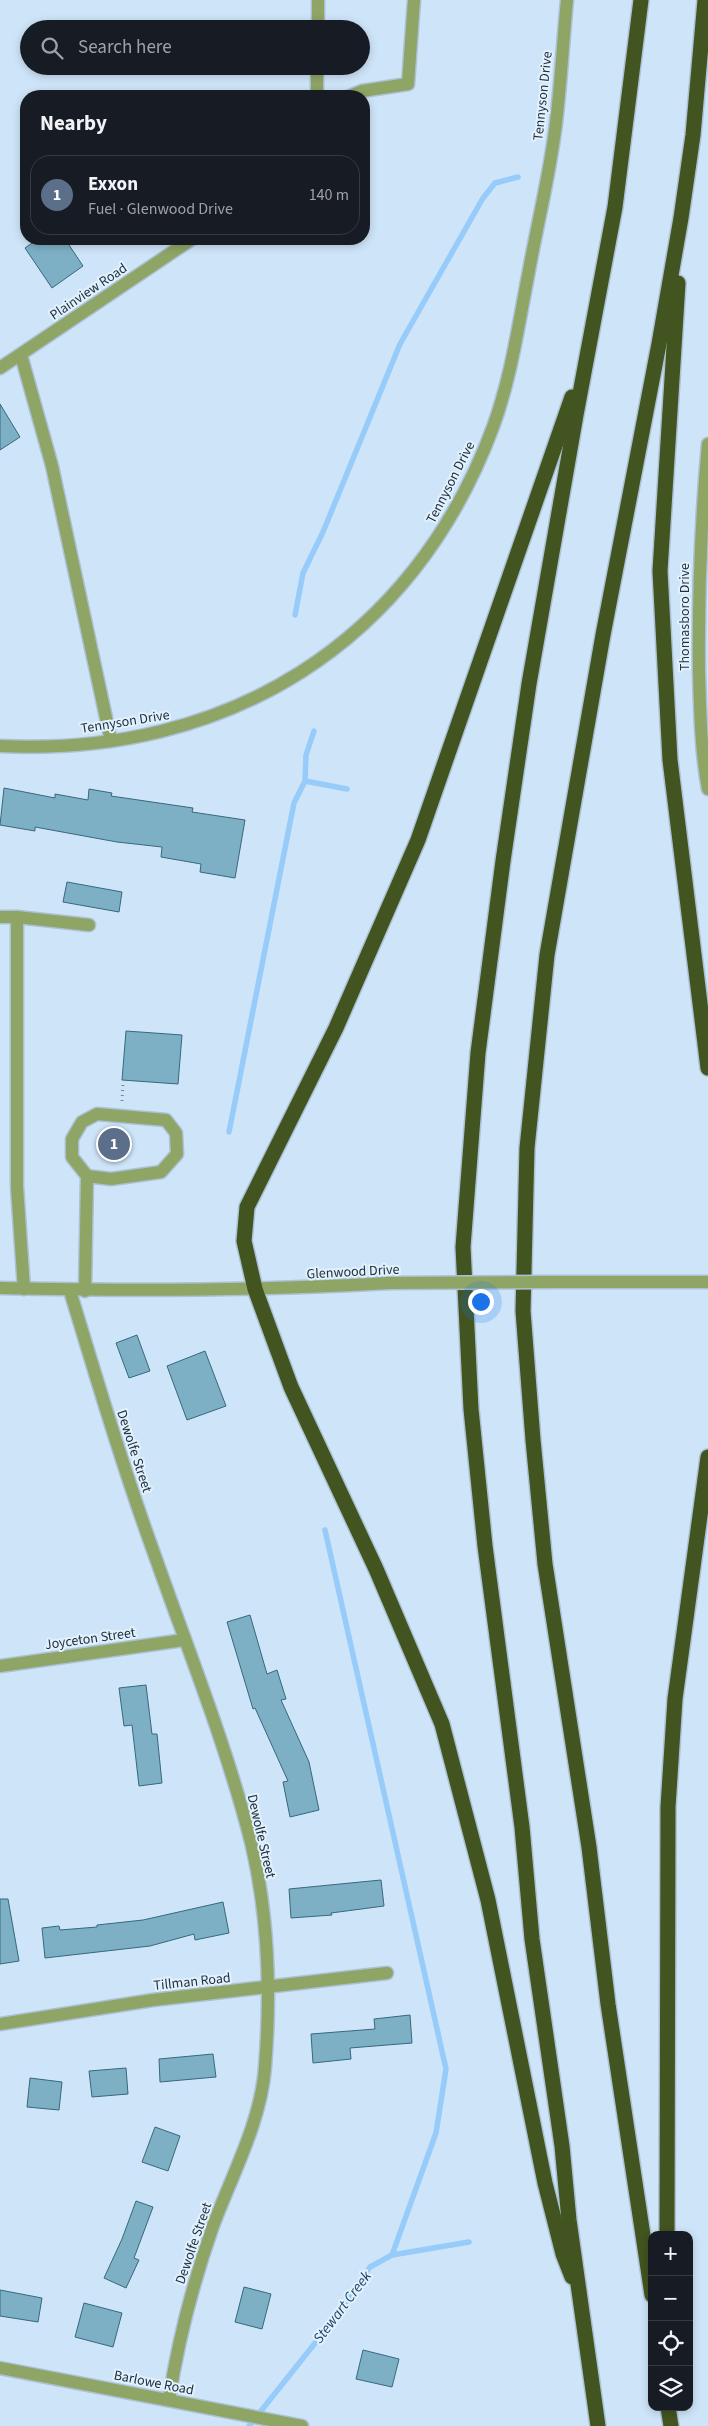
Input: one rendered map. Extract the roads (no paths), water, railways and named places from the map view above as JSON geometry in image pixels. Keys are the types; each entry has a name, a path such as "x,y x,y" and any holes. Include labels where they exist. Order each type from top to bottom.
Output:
{"highway":[{"path":"598,2426 569,2220 562,2146 532,1939 522,1827 485,1546 471,1409 463,1247 478,1053 503,860 529,684 615,207 641,0"},
{"path":"649,2276 608,2004 589,1847 545,1564 532,1440 523,1311 527,1148 547,955 603,635 659,344 694,135 705,0"},
{"path":"681,218 660,571 670,760 708,1068"},
{"path":"582,2304 560,2245 488,1900 442,1724 376,1569 302,1413 276,1350 255,1289 244,1241 247,1206 336,1028 407,866 588,352"},
{"path":"667,2231 668,1807 675,1699 708,1457"},
{"path":"669,2411 671,2426"}],"street":[{"path":"318,0 318,20"},
{"path":"369,90 408,84 414,0"},
{"name":"Tennyson Drive","path":"0,746 111,741 157,734 206,720 252,700 291,680 344,642 388,601 438,537 453,515 471,479 493,426 510,371 556,125 567,0"},
{"path":"317,90 318,75"},
{"name":"Plainview Road","path":"0,368 183,245"},
{"path":"21,355 52,466 111,741"},
{"name":"Thomasboro Drive","path":"708,444 704,525 703,630 708,790"},
{"path":"0,917 17,917 89,925"},
{"path":"17,917 17,1187 24,1289"},
{"path":"85,1291 87,1176 72,1157 72,1139 82,1122 97,1114 166,1120 176,1133 177,1154 161,1172 111,1179 87,1176"},
{"name":"Glenwood Drive","path":"0,1288 85,1291 255,1289 389,1283 708,1282"},
{"name":"Dewolfe Street","path":"70,1291 123,1466 225,1756 251,1843 265,1937 265,2069 256,2113 213,2228 187,2308 175,2357 169,2400"},
{"name":"Joyceton Street","path":"0,1666 184,1640"},
{"name":"Tillman Road","path":"0,2024 153,2000 387,1973"},
{"name":"Barlowe Road","path":"0,2368 302,2426"}],"waterway":[{"path":"295,615 303,573 323,532 400,344 483,198 495,183 518,177"},
{"path":"229,1132 294,803 305,781 306,755 314,731"},
{"path":"305,781 347,789"},
{"path":"325,1530 446,2069 436,2133 392,2255"},
{"name":"Stewart Creek","path":"249,2426 335,2318 370,2267 392,2255 469,2242"}],"place":[{"name":"Exxon","path":"114,1144"}]}
